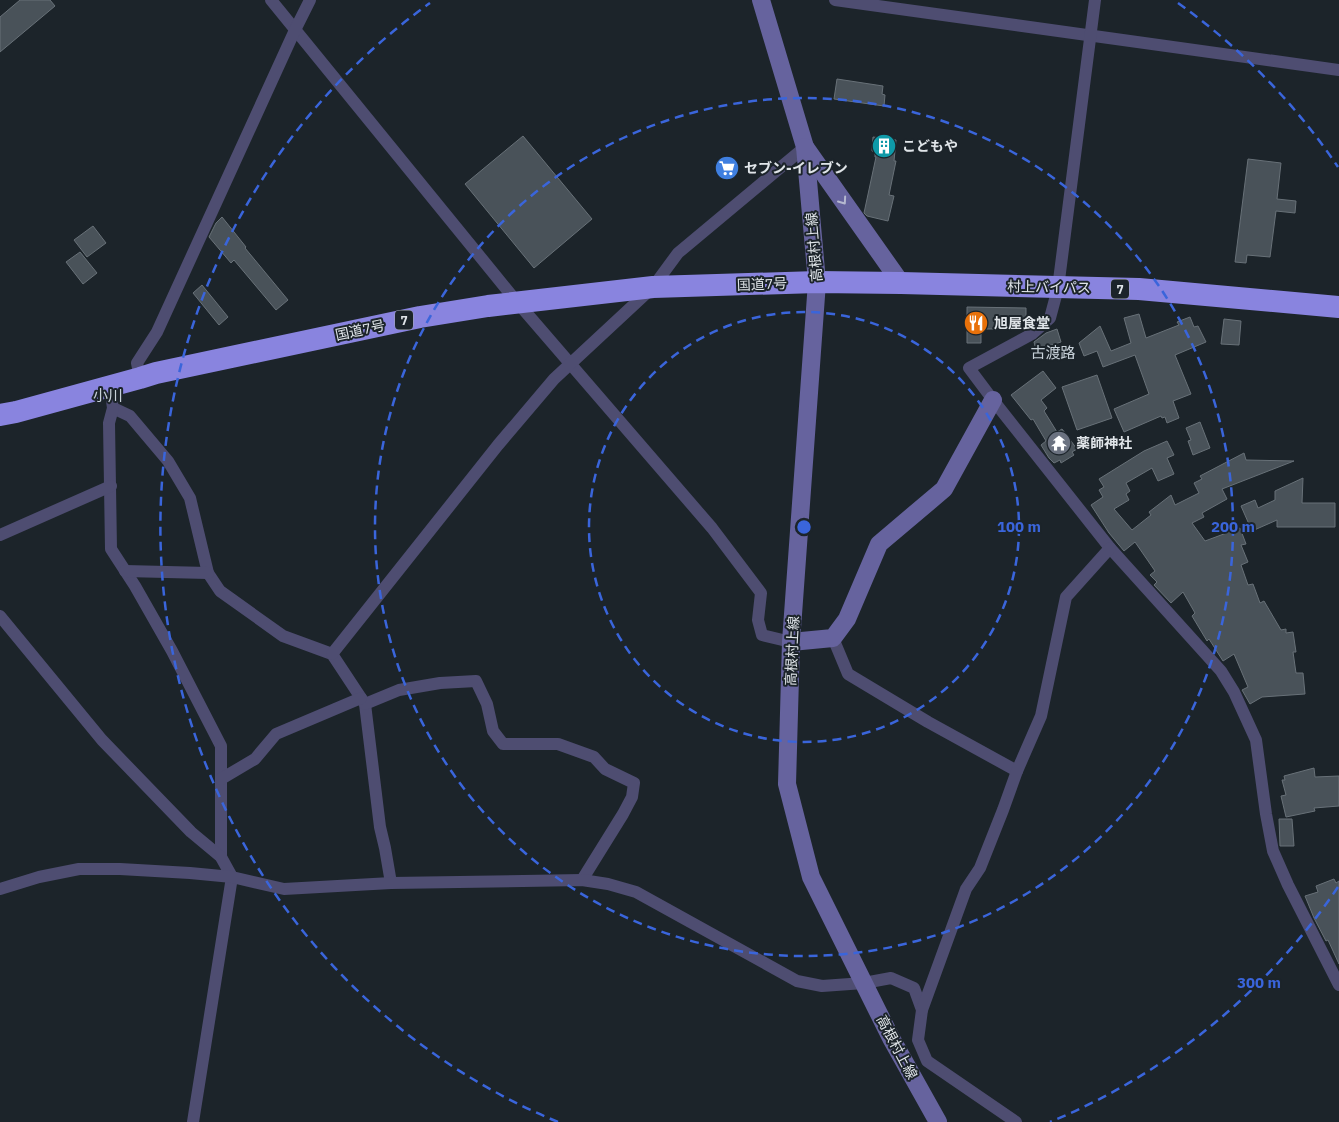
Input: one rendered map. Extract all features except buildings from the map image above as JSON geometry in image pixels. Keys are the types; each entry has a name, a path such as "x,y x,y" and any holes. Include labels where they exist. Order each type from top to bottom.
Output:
{"highway":[{"name":"国道7号","path":"0,415 156,373 420,317 517,302 653,287 817,282"},
{"name":"村上バイパス","path":"817,282 1138,289 1339,307"}],"main road":[{"name":"高根村上線","path":"762,0 805,147 817,282 792,642 787,784 811,877 891,1038 938,1122"},
{"name":"高根村上線","path":"805,147 901,283"},
{"path":"792,642 833,638 847,619 879,544 944,489 993,400"}],"street":[{"path":"272,0 517,302 712,528 761,593 758,620 762,635 792,642"},
{"path":"140,378 136,363 157,332 310,0"},
{"path":"835,0 1339,70"},
{"path":"1095,0 1058,288 1050,318 1032,334 969,368 1110,548 1221,671 1234,692 1256,740 1273,851 1288,885 1339,984"},
{"path":"332,654 498,445 554,379 653,287 678,253 805,147"},
{"path":"110,386 114,408 109,423 111,549 135,586 172,651 221,746 221,857"},
{"path":"114,408 130,416 168,461 190,498 208,574 220,591 283,636 332,654 363,701 380,827 390,883"},
{"path":"0,535 111,486"},
{"path":"1016,1122 927,1061 918,1040 922,1010 966,889 980,868 1004,810 1017,771 1041,716 1066,597 1110,548"},
{"path":"125,571 208,574"},
{"path":"0,616 102,740 191,832 221,857 232,878 193,1122"},
{"path":"833,638 848,674 928,722 1017,771"},
{"path":"221,779 255,759 276,734 363,701 399,690 440,683 476,681 487,704 493,731 503,744 558,744 594,757 605,769 634,783 632,797 582,880"},
{"path":"0,889 39,877 79,869 128,869 190,873 232,878 284,889 390,883 582,880 608,884 636,892 797,981 822,986 864,983 891,978 914,988 922,1010"}],"place":[{"name":"こどもや","path":"884,146"},
{"name":"セブン-イレブン","path":"727,168"},
{"name":"旭屋食堂","path":"976,323"},
{"name":"薬師神社","path":"1059,443"}],"district":[{"name":"古渡路","path":"1053,352"},
{"name":"小川","path":"108,395"}]}
